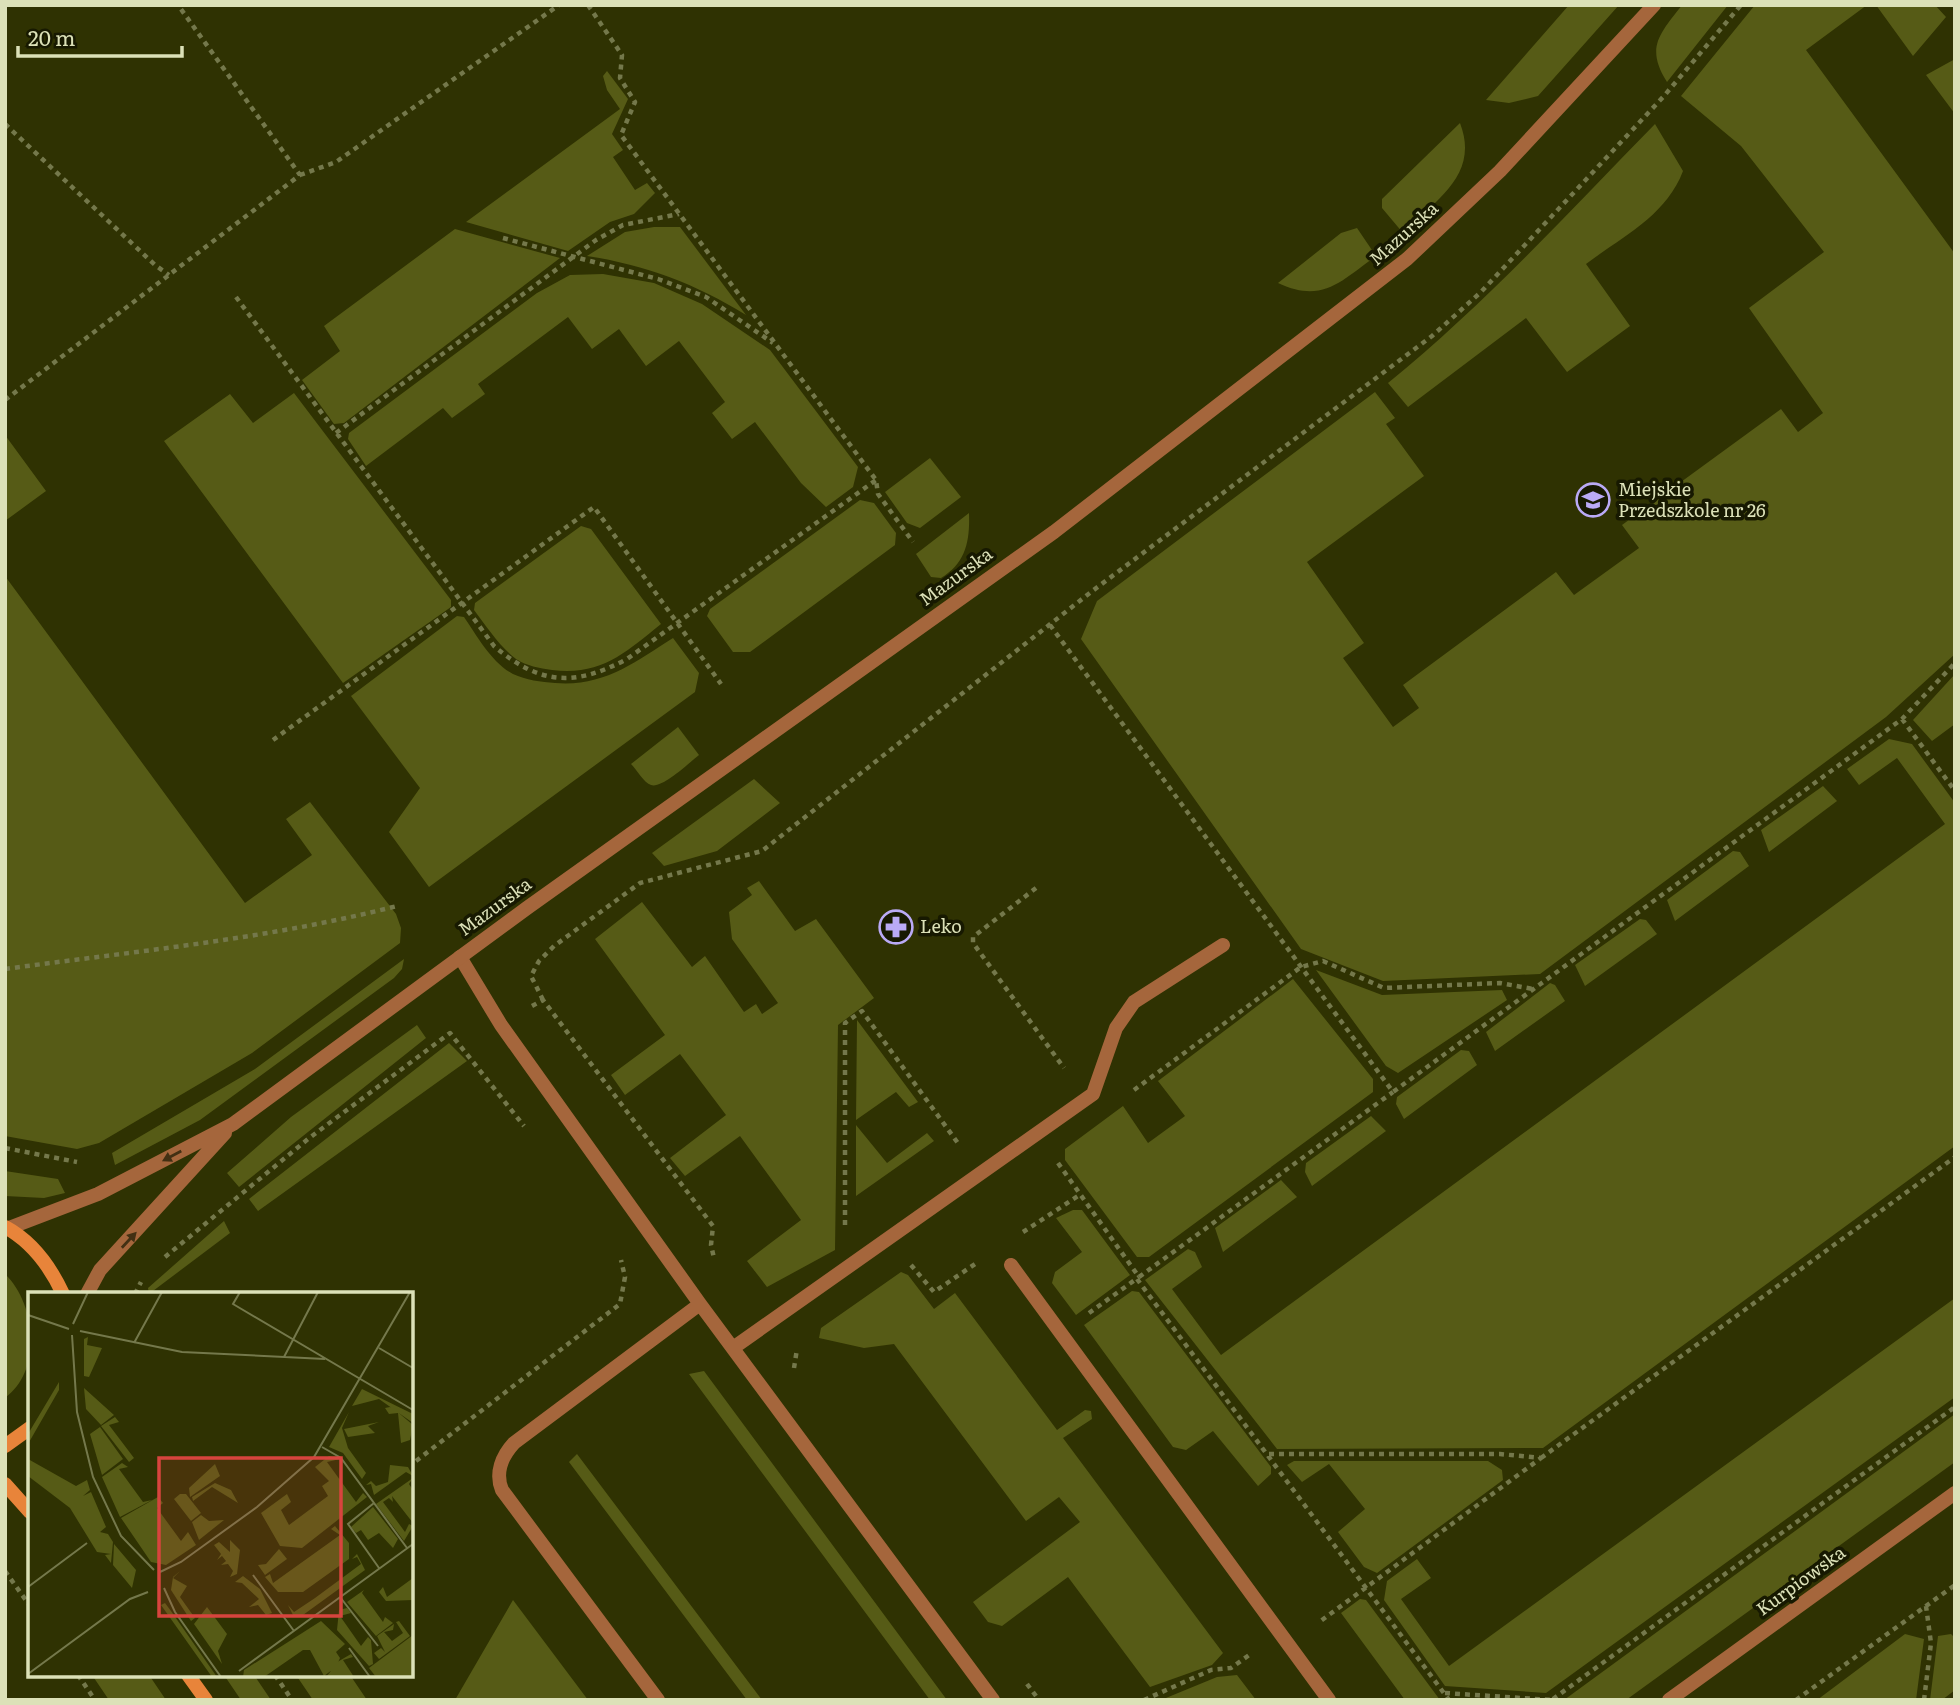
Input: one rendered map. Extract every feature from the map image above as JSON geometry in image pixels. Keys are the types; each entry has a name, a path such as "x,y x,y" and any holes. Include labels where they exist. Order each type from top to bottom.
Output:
{"main road":[{"path":"7,1227 32,1246 51,1268 62,1292"},
{"path":"5,1446 28,1429"},
{"path":"5,1484 28,1510"},
{"path":"189,1677 206,1700"}],"street":[{"name":"Mazurska","path":"7,1227 98,1194 233,1124 460,957 1054,532 1381,281 1500,171 1654,5"},
{"path":"733,1349 1093,1094 1116,1028 1134,1002 1223,945"},
{"path":"460,957 501,1025 700,1304 993,1700"},
{"name":"Mazurska","path":"88,1292 100,1270 233,1124"},
{"path":"1011,1265 1329,1700"},
{"path":"659,1700 502,1490 498,1480 507,1451 514,1443 700,1304"},
{"name":"Kurpiowska","path":"1669,1700 1953,1497"}],"path":[{"path":"178,5 300,175"},
{"path":"5,400 300,175 336,162 559,5"},
{"path":"588,5 622,55 620,78 635,102 621,135 876,480 878,494 913,542"},
{"path":"715,1262 711,1245 713,1226 543,1000 531,976 539,961 554,946 640,883 762,851 1049,625 1432,336 1481,292 1664,96 1741,5"},
{"path":"5,124 155,265 169,275"},
{"path":"336,433 574,257 623,225 679,214"},
{"path":"503,238 658,279 706,297 776,346"},
{"path":"236,297 494,646 515,664 536,673 564,678 596,675 627,659 876,480"},
{"path":"273,740 594,507 721,684"},
{"path":"1049,625 1394,1092"},
{"path":"1062,1332 1902,719 1955,663"},
{"path":"1902,719 1955,791"},
{"path":"1036,888 973,937 973,943 1068,1076"},
{"path":"5,969 211,944 328,923 397,906"},
{"path":"1127,1095 1301,967 1323,961 1384,988 1500,983 1534,989"},
{"path":"464,1048 543,1000"},
{"path":"845,1236 845,1023 862,1011 967,1156"},
{"path":"162,1259 308,1139 450,1033 529,1132"},
{"path":"5,1148 78,1162 83,1171"},
{"path":"1051,1152 1138,1278 1449,1700"},
{"path":"1144,1700 1211,1670 1231,1668 1367,1587 1955,1157"},
{"path":"1013,1239 1081,1194"},
{"path":"416,1461 620,1304 625,1277 618,1249"},
{"path":"906,1258 934,1292 979,1262"},
{"path":"797,1377 795,1357 800,1338"},
{"path":"1444,1693 1553,1699 1955,1407"},
{"path":"1269,1454 1500,1454 1541,1458"},
{"path":"5,1571 28,1603"},
{"path":"1796,1700 1955,1586"},
{"path":"1924,1700 1931,1643 1926,1606"},
{"path":"79,1677 95,1700"},
{"path":"276,1677 292,1700"},
{"path":"1023,1678 1039,1700"}],"green space":[{"path":"1569,5 1619,5 1538,96 1509,103 1486,100"},
{"path":"1682,5 1728,5 1667,82 1660,70 1656,50 1667,24"},
{"name":"Miejskie Przedszkole nr 26","path":"1755,5 1867,5 1806,50 1955,254 1955,654 1886,717 1540,974 1383,981 1301,949 1081,639 1097,601 1375,392 1395,418 1386,424 1424,476 1307,562 1364,643 1343,658 1393,727 1419,708 1403,685 1556,572 1574,595 1639,548 1622,525 1781,409 1798,432 1823,413 1749,308 1824,252 1741,146 1681,96"},
{"path":"1876,5 1935,5 1946,17 1913,56"},
{"path":"1955,59 1955,114 1926,75"},
{"path":"607,71 628,99 612,134 623,150 613,157 635,190 647,183 655,193 634,214 610,222 568,251 466,222 620,109 607,90 603,76"},
{"path":"1460,123 1465,141 1459,172 1441,197 1403,233 1382,208 1382,199"},
{"path":"1655,124 1683,171 1666,201 1655,213 1586,264 1630,326 1567,372 1526,318 1408,407 1388,383 1492,290"},
{"path":"654,227 680,227 746,315 670,277 587,256 625,232"},
{"path":"1357,228 1376,256 1352,274 1331,287 1320,290 1294,289 1278,283 1341,233"},
{"path":"455,229 560,258 344,423 334,424 302,380 340,351 324,326"},
{"path":"603,274 654,283 702,304 770,350 858,467 853,487 826,507 801,483 755,422 732,439 712,413 725,402 679,341 646,366 619,329 592,349 568,317 478,384 485,394 452,418 443,408 366,466 348,439 349,433 537,293 570,275"},
{"path":"294,393 451,600 451,607 343,683 164,441 230,394 253,423"},
{"path":"5,435 46,491 5,521"},
{"path":"930,458 961,497 920,528 907,523 885,492"},
{"path":"860,500 874,503 896,533 895,545 750,652 733,652 707,616 710,609"},
{"path":"969,513 969,533 961,558 941,578 931,577 916,554"},
{"path":"581,526 591,529 661,624 624,653 599,666 569,671 524,663 510,654 494,636 474,610 475,603"},
{"path":"5,576 245,903 312,855 286,819 310,802 396,914 401,928 400,943 252,1053 99,1143 77,1149 5,1136"},
{"path":"457,616 464,617 498,663 513,674 528,679 572,683 603,677 631,664 673,638 699,673 695,692 429,887 389,832 420,788 351,696"},
{"path":"1955,674 1955,724 1932,741 1913,720"},
{"path":"678,727 699,755 662,783 648,784 631,764"},
{"path":"1889,739 1912,744 1955,803 1955,1146 1543,1448 1277,1449 1145,1280 1188,1249 1195,1252 1202,1267 1172,1289 1221,1355 1945,824 1897,758 1859,785 1847,769"},
{"path":"754,779 780,803 717,851 664,866 652,853"},
{"path":"1823,786 1837,801 1769,852 1761,830"},
{"path":"1733,851 1740,852 1749,866 1675,921 1667,900"},
{"path":"759,881 795,931 816,919 874,998 838,1025 835,1250 767,1287 747,1261 801,1220 740,1136 685,1176 670,1158 726,1115 680,1054 625,1095 611,1075 665,1035 595,939 642,902 692,967 705,956 744,1012 756,1004 762,1014 778,1003 732,939 729,912 752,895 747,888"},
{"path":"1640,919 1646,920 1657,934 1585,986 1575,965"},
{"path":"404,959 402,969 394,978 200,1120 115,1165 112,1153 255,1069"},
{"path":"1316,970 1382,995 1502,990 1507,1000 1398,1073 1386,1066"},
{"path":"1293,979 1373,1079 1373,1092 1149,1257 1137,1257 1065,1160 1065,1149 1123,1106 1148,1143 1185,1116 1158,1081"},
{"path":"1550,983 1555,985 1565,1001 1495,1051 1486,1032"},
{"path":"857,1020 918,1102 909,1107 896,1092 856,1120"},
{"path":"417,1025 426,1038 239,1187 227,1173 291,1117"},
{"path":"449,1043 467,1061 258,1211 249,1199"},
{"path":"1461,1050 1469,1051 1477,1065 1404,1119 1396,1104 1397,1097"},
{"path":"1371,1116 1386,1131 1312,1186 1305,1172 1306,1163"},
{"path":"856,1125 887,1163 927,1133 934,1141 856,1196"},
{"path":"5,1171 58,1179 65,1193 44,1198 5,1196"},
{"path":"1281,1180 1297,1197 1223,1252 1215,1228"},
{"path":"1073,1210 1082,1210 1130,1275 1076,1315 1052,1283 1055,1272 1082,1252 1056,1218"},
{"path":"224,1221 230,1233 152,1292 149,1292 148,1288"},
{"path":"901,1272 908,1275 934,1309 955,1293 1057,1430 1085,1410 1091,1411 1092,1419 1063,1438 1223,1653 1212,1665 1150,1687 1068,1577 1002,1626 988,1622 973,1602 1080,1522 1059,1497 1026,1521 894,1344 864,1348 819,1338 821,1328"},
{"path":"5,1274 15,1287 28,1316 28,1361 17,1386 5,1398"},
{"path":"1132,1291 1139,1292 1271,1467 1271,1474 1258,1486 1213,1431 1186,1450 1173,1447 1084,1325"},
{"path":"1955,1298 1955,1397 1546,1693 1445,1686 1384,1600 1387,1581 1417,1559 1431,1578 1401,1599 1449,1666"},
{"path":"704,1371 947,1700 930,1700 689,1374"},
{"path":"1955,1414 1955,1462 1626,1700 1564,1700"},
{"path":"577,1454 762,1700 747,1700 569,1462"},
{"path":"1294,1461 1488,1461 1502,1470 1503,1480 1377,1573 1364,1567 1338,1532 1365,1509 1329,1464 1302,1482 1287,1465"},
{"path":"1360,1599 1366,1600 1440,1700 1405,1700 1341,1613"},
{"path":"513,1600 588,1700 455,1700"},
{"path":"1905,1634 1924,1639 1916,1700 1817,1700"},
{"path":"1951,1634 1955,1638 1955,1690 1942,1700 1930,1700 1938,1636"},
{"path":"1237,1675 1256,1700 1161,1700 1217,1677"},
{"path":"93,1677 150,1677 166,1700 109,1700"},
{"path":"225,1677 255,1677 271,1700 241,1700"},
{"path":"297,1677 351,1677 367,1700 313,1700"}],"place":[{"name":"Miejskie Przedszkole nr 26","path":"1593,500"},
{"name":"Leko","path":"896,927"}]}
